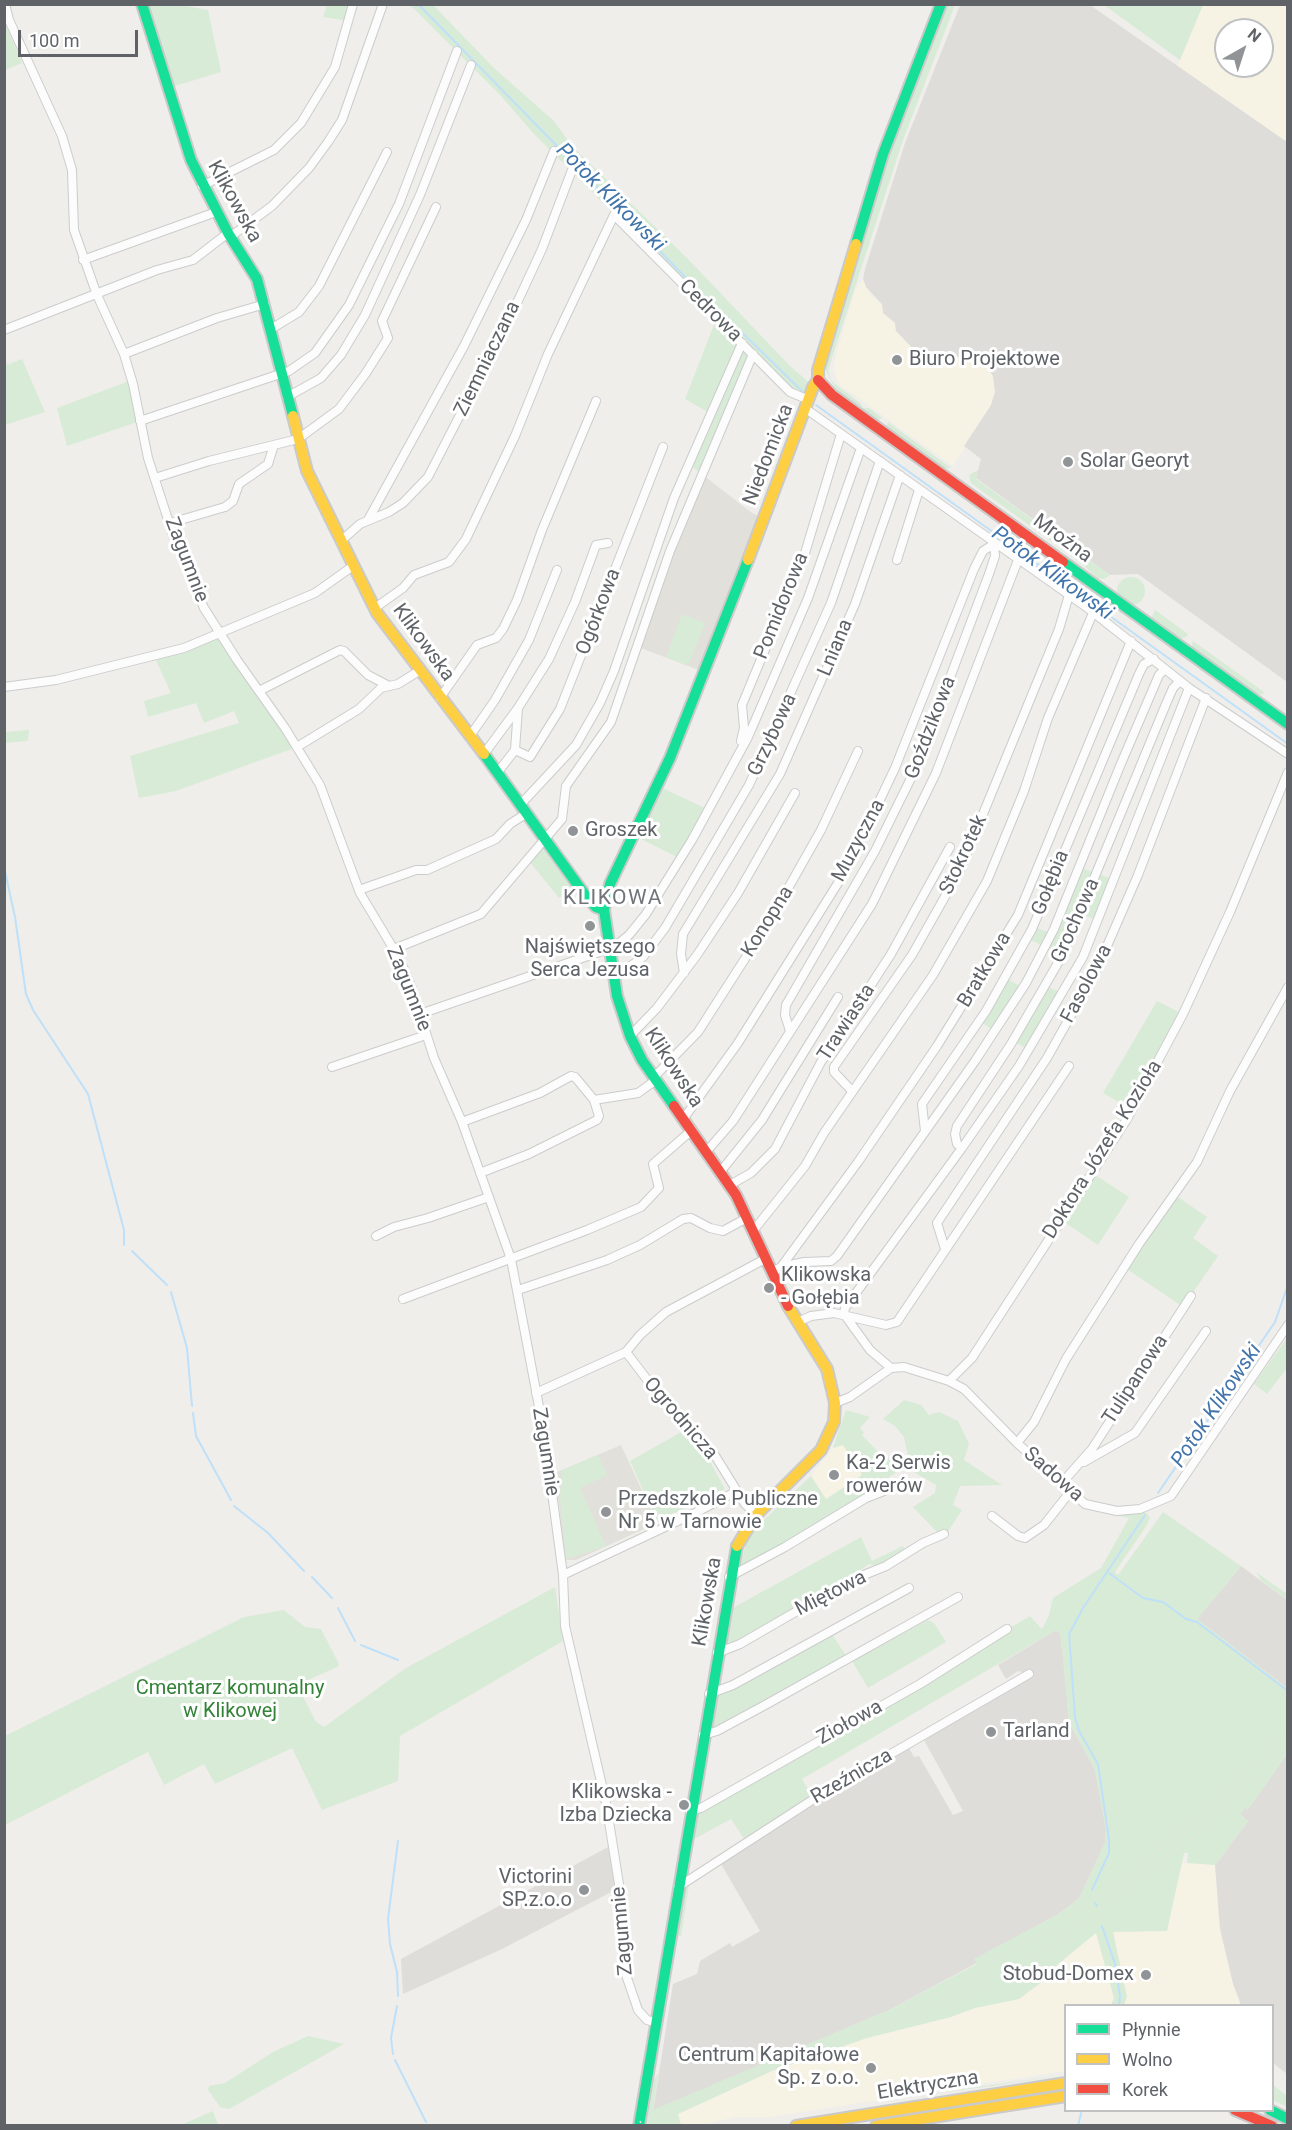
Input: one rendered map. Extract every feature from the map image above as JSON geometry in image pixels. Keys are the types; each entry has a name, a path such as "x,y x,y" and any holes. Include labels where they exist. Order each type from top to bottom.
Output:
{"street":[{"name":"Zagumnie","path":"5,4 9,20 62,136 72,170 74,230 83,260 124,354 148,459 170,523 204,608 320,785 359,890 394,949 462,1122 511,1259 544,1433 563,1575 565,1626 606,1803 619,1884 625,1972 638,2010 647,2020 655,2022"},
{"name":"Klikowska","path":"142,4 191,160 216,212 257,279 307,471 353,566 375,608 419,671 498,772 585,895 596,907 604,910 608,948 621,1014 630,1036 655,1079 730,1185 765,1259 776,1270 783,1298 827,1370 835,1403 834,1422 820,1450 756,1515 739,1539 729,1577 709,1694 639,2126"},
{"path":"202,186 274,150 301,123 335,67 353,4"},
{"path":"4,330 157,270 193,260 272,206 309,168 342,120 383,4"},
{"name":"Niedomicka","path":"604,910 610,884 670,758 818,380 818,370 883,154 941,4"},
{"path":"140,421 250,386 289,371 315,353 349,305 409,182 457,51"},
{"path":"287,397 321,378 341,355 365,315 420,195 471,66"},
{"name":"Ziemniaczana","path":"368,520 464,346 526,220 554,151"},
{"path":"271,329 299,312 319,286 387,152"},
{"name":"Ziemniaczana","path":"341,541 368,520 389,512 403,503 428,477 510,318 542,249 572,170"},
{"path":"155,478 298,439 339,409 388,338 382,321 436,207"},
{"path":"83,260 216,212"},
{"name":"Cedrowa","path":"375,608 403,588 414,575 448,562 466,539 515,436 548,354 614,215 790,392 841,434 1069,595 1189,688 1287,754"},
{"path":"124,354 217,318 265,304"},
{"path":"359,890 416,870 427,870 496,839 524,809 576,745 600,703 614,671 674,498 742,343"},
{"path":"394,949 481,914 562,819 566,786 611,723 670,551 753,354"},
{"name":"Mroźna","path":"818,380 832,395 1287,724"},
{"path":"440,698 477,645 496,638 503,629 517,600 542,530 596,401"},
{"name":"Pomidorowa","path":"728,776 729,768 743,735 742,705 805,553 841,434"},
{"path":"170,523 225,507 233,501 239,484 268,464 274,445"},
{"name":"Ogórkowa","path":"515,750 530,757 560,709 663,447"},
{"name":"Pomidorowa","path":"420,1014 620,944 646,914 728,776 748,737 808,598 861,448"},
{"name":"Grzybowa","path":"614,978 643,957 665,928 749,785 827,612 880,461"},
{"name":"Lniana","path":"684,974 681,954 683,934 780,774 855,604 900,476"},
{"path":"897,560 919,490"},
{"path":"484,754 518,708 549,659 572,610 596,544 608,543"},
{"name":"Goździkowa","path":"790,1031 784,1015 786,1005 875,851 916,768 989,574 994,556 994,544"},
{"name":"Muzyczna","path":"684,1118 738,1043 857,850 898,762 974,569 983,552 994,544"},
{"name":"Goździkowa","path":"707,1151 733,1121 790,1031 806,1011 872,904 920,812 1018,560"},
{"path":"4,687 56,680 154,656 220,635 315,593 353,566"},
{"path":"470,736 495,700 529,640 557,570"},
{"name":"Stokrotek","path":"852,1091 834,1072 834,1067 912,956 960,870 1059,629 1069,595"},
{"name":"Stokrotek","path":"753,1231 805,1166 852,1091 933,975 987,881 1024,791 1048,717 1094,614"},
{"name":"Bratkowa","path":"776,1270 909,1088 963,1006 1018,915 1131,641"},
{"path":"258,691 340,650 344,651 368,675 387,685 398,684 419,671"},
{"name":"Gołębia","path":"925,1133 922,1104 986,1011 1032,929 1139,674 1144,664 1154,659"},
{"name":"Gołębia","path":"776,1270 809,1261 831,1261 837,1256 925,1133 1023,988 1052,934 1150,695 1159,675 1165,669"},
{"name":"Grochowa","path":"962,1148 957,1144 955,1134 957,1126 1011,1044 1062,956 1166,704 1173,688 1180,681"},
{"path":"297,747 359,709 387,685"},
{"name":"Grochowa","path":"844,1314 845,1308 1019,1066 1083,957 1189,688"},
{"name":"Fasolowa","path":"945,1248 937,1223 1047,1058 1101,961 1138,875 1206,698"},
{"path":"498,772 515,750 518,708"},
{"name":"Konopna","path":"594,1100 638,1093 655,1079 698,1032 773,915 821,830 858,751"},
{"name":"Doktora Józefa Kozioła","path":"949,1381 972,1358 1132,1110 1177,1028 1230,912 1287,771"},
{"path":"630,1036 657,1008 684,974 738,893 795,793"},
{"name":"Trawiasta","path":"730,1185 751,1173 774,1149 821,1062 891,954 950,847"},
{"path":"1017,1443 1034,1422 1066,1359 1138,1244 1197,1162 1235,1081 1287,987"},
{"path":"721,1171 762,1120 838,998"},
{"path":"332,1067 426,1035"},
{"path":"798,1322 811,1316 844,1314 891,1326 903,1316 945,1248 1069,1066"},
{"path":"462,1122 540,1093 571,1076 575,1077 594,1100 599,1116 597,1120 529,1154 480,1173"},
{"path":"403,1299 511,1259 641,1206 659,1188 653,1164 692,1130"},
{"path":"376,1236 394,1227 489,1197"},
{"path":"518,1290 615,1256 640,1245 683,1219 691,1218 710,1228 723,1231 747,1218"},
{"path":"536,1393 626,1352 640,1335 666,1312 765,1259"},
{"name":"Tulipanowa","path":"1061,1484 1080,1464 1191,1296"},
{"path":"835,1403 850,1397 891,1368 870,1350 844,1314"},
{"name":"Sadowa","path":"891,1368 904,1367 949,1381 964,1389 1017,1443 1085,1504 1117,1511 1147,1507 1171,1496 1287,1325"},
{"name":"Tulipanowa","path":"1080,1464 1135,1433 1206,1331"},
{"name":"Ogrodnicza","path":"626,1352 678,1420 714,1454 737,1491 756,1515"},
{"path":"563,1575 737,1491"},
{"path":"729,1577 785,1547 866,1498 884,1491"},
{"path":"992,1516 1018,1536 1029,1537 1044,1525 1070,1492"},
{"name":"Miętowa","path":"717,1653 740,1644 849,1581 886,1566 944,1534"},
{"path":"709,1694 733,1685 909,1588"},
{"path":"703,1735 717,1731 767,1704 958,1597"},
{"name":"Ziołowa","path":"690,1811 701,1808 920,1684 1007,1629"},
{"name":"Rzeźnicza","path":"678,1887 810,1801 1029,1674"},
{"name":"Elektryczna","path":"796,2126 1064,2083"},
{"name":"Elektryczna","path":"876,2126 1064,2097"},
{"path":"1240,2112 1272,2126"}],"shaded area":[{"path":"960,5 1090,5 1287,142 1287,682 1138,574 1110,575 976,478 981,459 964,446 991,405 995,392 993,376 988,368 974,359 964,356 939,360 917,353 896,331 895,323 883,313 882,304 866,287 863,279 865,269 905,143"},
{"path":"1203,5 1287,5 1287,142 1177,67"},
{"path":"863,279 870,294 884,307 883,313 895,323 896,331 917,353 939,360 964,356 974,359 988,368 993,376 995,392 991,405 953,466 839,384 833,369 836,355 855,290"},
{"path":"703,475 752,513 764,518 704,672 638,647"},
{"name":"Przedszkole Publiczne Nr 5 w Tarnowie","path":"621,1445 657,1523 576,1560 566,1560 555,1473"},
{"path":"843,1445 863,1475 826,1499 811,1476 833,1448"},
{"path":"1241,1566 1287,1600 1287,1688 1197,1619"},
{"path":"1056,1630 1060,1633 1069,1722 1095,1770 1106,1829 1105,1843 1079,1899 1057,1915 975,1959 977,1963 889,2010 653,2111 673,1984 697,1974 700,1961 730,1943 732,1947 760,1931 721,1864 909,1748 914,1757 919,1756 953,1815 963,1811 924,1740 1026,1678 1023,1672 1018,1671 1006,1679 998,1665"},
{"path":"1287,1754 1287,2074 1274,2064 1274,2004 1241,2004 1233,1984 1220,1929 1215,1865 1248,1821 1239,1814 1245,1807 1248,1809"},
{"path":"608,1847 617,1889 502,1949 403,1994 401,1959"},
{"path":"1182,1863 1215,1865 1220,1929 1241,2004 1124,2004 1127,1997 1113,1931 1167,1931"},
{"path":"1096,1932 1114,1998 1111,2004 1064,2004 1064,2071 769,2117 735,2117 702,2125 681,2125 678,2114 772,2071 867,2038 951,2017 975,2008 1019,1999 1058,1970 1056,1966"}],"green space":[{"path":"142,5 179,5 208,10 221,72 168,88"},
{"path":"327,5 353,5 349,21 323,17"},
{"path":"410,5 433,5 494,68 554,121 572,146 687,258 790,366 813,386 818,380 818,395 799,394 796,397 753,355 703,475 690,465 711,414 685,399 717,317 533,133 501,96"},
{"path":"947,5 955,5 903,140 828,370 835,384 860,403 863,408 869,408 882,418 875,422 838,394 825,369 827,357 895,136"},
{"path":"1104,5 1203,5 1180,60"},
{"path":"4,21 22,63 5,70 4,70"},
{"path":"5,359 7,365 22,359 45,412 5,425"},
{"path":"132,380 140,421 67,446 57,408"},
{"path":"888,422 951,468 942,468 886,428"},
{"path":"978,470 976,479 1110,575 1104,579 1097,578 1080,562 971,483 969,475"},
{"path":"1131,577 1141,581 1145,591 1141,601 1131,605 1121,601 1117,591 1121,581"},
{"path":"1155,610 1188,634 1186,637 1180,639 1151,619"},
{"path":"682,614 705,623 688,666 666,657"},
{"path":"220,635 297,747 176,791 139,798 130,756 239,723 234,711 204,723 196,703 148,717 144,701 171,693 154,656"},
{"path":"1193,641 1264,692 1263,694 1254,694 1191,649"},
{"path":"29,730 28,741 5,743 5,732"},
{"path":"658,786 709,810 681,859 633,835"},
{"path":"543,849 572,889 559,898 529,861"},
{"path":"1079,867 1115,880 1099,921 1081,914 1062,956 1027,938 1033,926 1051,934"},
{"path":"1004,977 1023,988 995,1031 979,1021"},
{"path":"1045,986 1063,993 1029,1050 1013,1041"},
{"path":"1157,1001 1183,1014 1132,1110 1103,1093"},
{"path":"1092,1173 1129,1197 1098,1245 1061,1220"},
{"path":"1175,1195 1207,1217 1193,1238 1218,1256 1183,1307 1124,1267"},
{"path":"1287,1338 1287,1368 1267,1394 1254,1384"},
{"path":"904,1400 921,1405 929,1415 939,1412 958,1421 969,1444 964,1460 1002,1485 960,1486 953,1505 962,1510 947,1533 937,1532 913,1507 935,1493 936,1485 907,1468 908,1455 904,1437 895,1426 883,1419"},
{"path":"846,1410 870,1417 860,1428 864,1432 862,1435 876,1450 904,1467 831,1516 740,1568 746,1543 753,1530 811,1476 826,1499 862,1475 843,1445 833,1448"},
{"path":"683,1431 707,1456 725,1489 657,1521 630,1461"},
{"path":"598,1455 607,1475 580,1488 606,1546 566,1559 560,1497 562,1470"},
{"path":"1144,1511 1150,1517 1115,1572 1118,1575 1163,1512 1241,1566 1197,1619 1287,1688 1287,1754 1248,1810 1245,1808 1240,1814 1248,1821 1215,1865 1187,1863 1188,1853 1184,1853 1167,1931 1113,1932 1127,1997 1124,2004 1111,2004 1114,1998 1096,1933 1056,1966 1058,1970 1019,1999 975,2008 951,2017 867,2038 772,2071 678,2114 681,2125 646,2126 654,2079 658,2074 653,2110 889,2010 977,1964 974,1959 1057,1915 1079,1899 1105,1843 1106,1829 1095,1770 1069,1722 1062,1647 1060,1633 1056,1630 802,1779 812,1796 745,1840 731,1819 694,1839 698,1812 1030,1616 1042,1629 1049,1615 1053,1598 1101,1568 1129,1518 1104,1513"},
{"path":"861,1537 872,1561 903,1546 906,1551 879,1567 869,1564 847,1580 739,1642 725,1646 731,1609"},
{"path":"1256,1572 1287,1594 1287,1600 1261,1580"},
{"name":"Cmentarz komunalny w Klikowej","path":"555,1587 563,1641 400,1736 398,1781 322,1810 292,1748 215,1784 204,1764 164,1785 148,1752 5,1825 5,1736 244,1617 284,1610 305,1627 321,1629 339,1664 297,1685 316,1722 324,1727 406,1668"},
{"path":"928,1620 934,1623 946,1642 868,1688 852,1661"},
{"path":"831,1633 847,1657 712,1730 717,1695"},
{"path":"689,1885 681,1936 677,1935 684,1888"},
{"path":"308,2036 344,2044 229,2109 220,2107 208,2090 209,2086 225,2083 273,2052"},
{"path":"1063,2075 992,2086 930,2094 991,2085"},
{"path":"1274,2086 1287,2096 1287,2107 1274,2100"},
{"path":"1064,2088 1064,2092 842,2125 814,2126"},
{"path":"213,2111 218,2125 182,2125 190,2121"}],"waterway":[{"name":"Potok Klikowski","path":"418,4 694,286 802,391"},
{"name":"Potok Klikowski","path":"816,405 1288,744"},
{"path":"4,867 15,917 26,994 33,1010 88,1094 124,1230 124,1245"},
{"path":"132,1251 167,1285"},
{"name":"Potok Klikowski","path":"1158,1493 1275,1322 1288,1285"},
{"path":"171,1292 187,1348 192,1406"},
{"path":"193,1413 196,1436 231,1500"},
{"path":"234,1506 268,1533 304,1571"},
{"name":"Potok Klikowski","path":"1092,1890 1109,1853 1109,1840 1098,1764 1079,1731 1075,1717 1069,1634 1083,1608 1145,1515"},
{"name":"Potok Klikowski","path":"1109,1573 1143,1598 1163,1602 1186,1619 1197,1622 1288,1691"},
{"path":"312,1577 332,1598"},
{"path":"338,1608 355,1641"},
{"path":"361,1645 398,1660"},
{"path":"398,1841 388,1919 390,1944 397,1972 398,1996"},
{"name":"Potok Klikowski","path":"1102,1926 1115,1964 1119,2004"},
{"path":"393,2054 391,2038 397,2006"},
{"path":"395,2060 426,2122"},
{"name":"Potok Klikowski","path":"1078,2126 1081,2113"}],"railway":[{"path":"631,2126 867,2026 929,1997 1014,1950 1089,1902 1152,1855 1218,1799 1288,1731"},
{"path":"902,2019 1001,1977 1055,1944 1215,1819 1261,1767"}],"traffic: fast":[{"path":"142,4 191,160 228,233 257,279 293,416"},
{"path":"856,244 883,154 941,4"},
{"path":"674,1106 642,1060 630,1036 617,996 604,910 610,884 670,758 748,560"},
{"path":"1063,562 1288,724"},
{"path":"484,754 585,895 596,907 604,910"},
{"path":"639,2126 737,1546"},
{"path":"1274,2112 1288,2119"}],"traffic: slow":[{"path":"748,560 813,387 818,380 818,370 856,244"},
{"path":"293,416 307,471 377,613 484,754"},
{"path":"737,1546 756,1515 821,1450 834,1422 835,1403 827,1369 788,1306"},
{"path":"796,2126 1064,2083"},
{"path":"876,2126 1064,2096"}],"traffic: jam":[{"path":"818,380 832,395 1063,562"},
{"path":"674,1106 736,1195 788,1306"},
{"path":"1240,2112 1272,2126"}],"place":[{"name":"Biuro Projektowe","path":"897,360"},
{"name":"Solar Georyt","path":"1068,462"},
{"name":"Groszek","path":"573,831"},
{"name":"Najświętszego Serca Jezusa","path":"590,926"},
{"name":"Klikowska - Gołębia","path":"769,1288"},
{"name":"Ka-2 Serwis rowerów","path":"834,1475"},
{"name":"Przedszkole Publiczne Nr 5 w Tarnowie","path":"606,1512"},
{"name":"Tarland","path":"991,1732"},
{"name":"Klikowska - Izba Dziecka","path":"684,1805"},
{"name":"Victorini SP.z.o.o","path":"584,1890"},
{"name":"Stobud-Domex","path":"1146,1975"},
{"name":"Centrum Kapitałowe Sp. z o.o.","path":"871,2068"}],"district":[{"name":"KLIKOWA","path":"613,899"}]}
